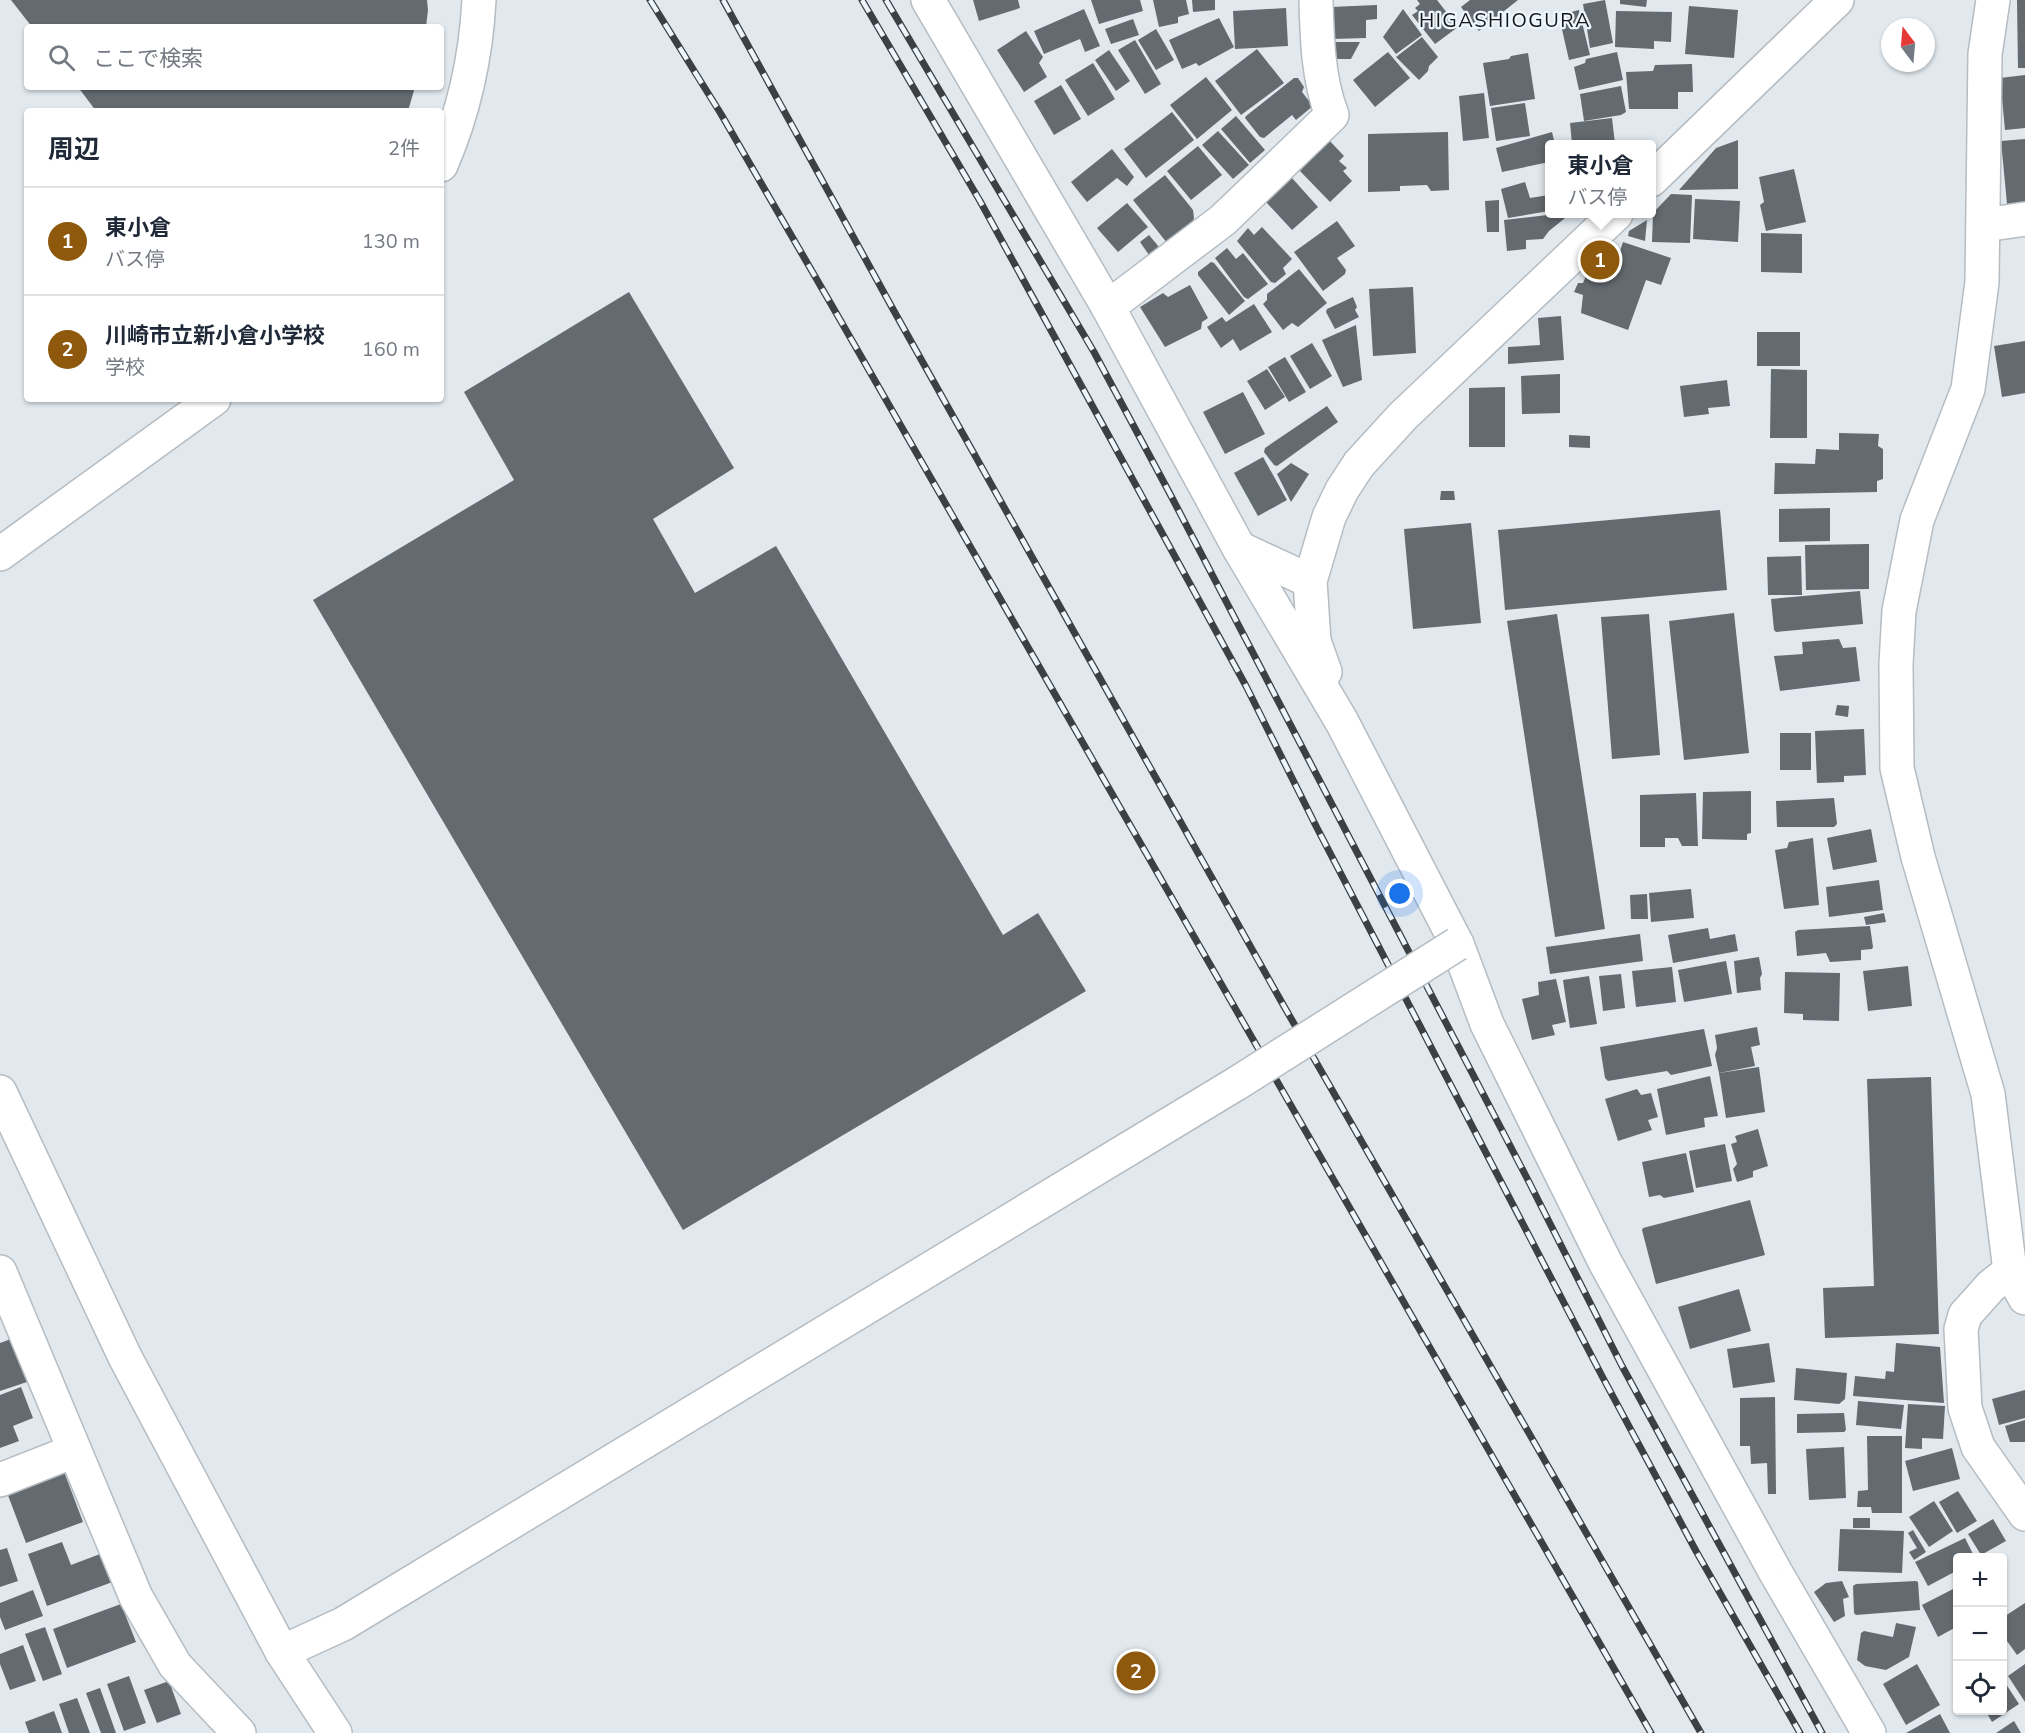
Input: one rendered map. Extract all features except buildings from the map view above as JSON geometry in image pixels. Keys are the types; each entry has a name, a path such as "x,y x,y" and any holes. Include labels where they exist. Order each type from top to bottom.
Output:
{"street":[{"path":"444,157 456,126 472,70 478,30 479,0"},
{"path":"928,0 1108,307 1239,548 1342,722 1456,944 1487,1024 1605,1262 1776,1573 1869,1733"},
{"path":"1108,307 1223,220 1332,115 1328,105 1317,42 1316,0"},
{"path":"1656,175 1837,0"},
{"path":"1993,0 1985,54 1982,282 1968,389 1917,520 1899,611 1896,664 1897,768 1918,857 1988,1094 2018,1285 1991,1286 1965,1315 1961,1329 1965,1408 1978,1447 2025,1514"},
{"path":"1342,722 1314,641 1310,581 1329,517 1342,490 1377,442 1611,218"},
{"path":"1984,225 2025,219"},
{"path":"0,554 210,402"},
{"path":"1239,548 1310,581"},
{"path":"282,1652 343,1624 1209,1100 1456,944"},
{"path":"0,1092 126,1357 282,1652 335,1733"},
{"path":"0,1272 136,1598 175,1665 239,1733"},
{"path":"0,1480 74,1451"}],"railway":[{"path":"650,0 721,114 831,304 1651,1733"},
{"path":"723,0 894,311 1281,1001 1701,1733"},
{"path":"862,0 980,201 1246,686 1316,826 1602,1376 1696,1551 1800,1733"},
{"path":"886,0 1094,352 1529,1182 1622,1366 1822,1733"}],"place":[{"name":"東小倉","path":"1600,260"},
{"name":"川崎市立新小倉小学校","path":"1136,1671"}],"district":[{"name":"HIGASHIOGURA","path":"1505,20"}]}
